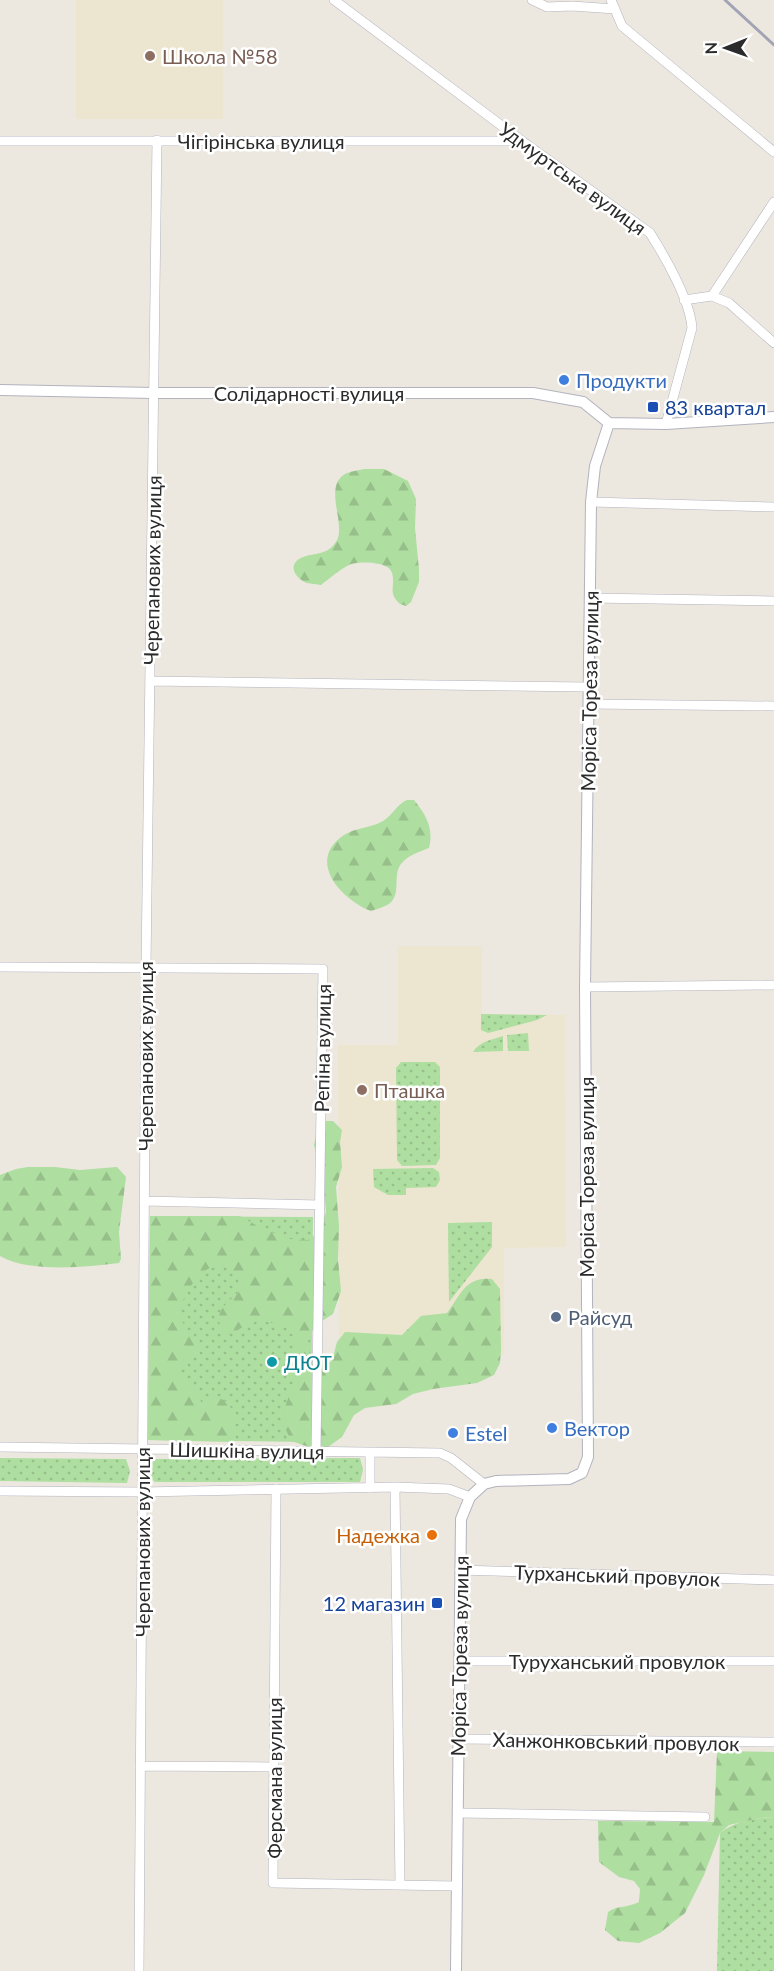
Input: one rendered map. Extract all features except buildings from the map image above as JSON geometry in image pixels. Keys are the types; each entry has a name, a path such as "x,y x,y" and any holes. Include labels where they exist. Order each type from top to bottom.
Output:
{"street":[{"name":"Удмуртська вулиця","path":"334,0 522,141 650,233 684,300 692,328 666,424"},
{"path":"532,0 547,7 613,5 622,26 774,152"},
{"name":"Черепанових вулиця","path":"139,1971 146,967 157,140"},
{"name":"Чiгiрiнська вулиця","path":"0,141 522,141"},
{"path":"712,296 774,202"},
{"path":"684,300 712,296 729,303 774,343"},
{"name":"Солідарності вулиця","path":"0,390 154,393 533,393 583,402 609,423"},
{"path":"609,423 666,424 774,417"},
{"name":"Моріса Тореза вулиця","path":"456,1971 461,1519 470,1497 484,1484 496,1481 569,1479 582,1473 588,1457 585,987 591,502 595,466 609,423"},
{"path":"591,502 774,507"},
{"path":"590,598 774,601"},
{"path":"150,681 589,687"},
{"path":"589,704 774,706"},
{"name":"Репiна вулиця","path":"0,967 323,969 316,1451"},
{"path":"585,987 774,985"},
{"path":"144,1201 320,1205"},
{"name":"Шишкiна вулиця","path":"0,1447 440,1453 451,1458 484,1484"},
{"path":"370,1453 370,1488"},
{"path":"0,1491 142,1492 395,1487 449,1489 470,1497"},
{"path":"395,1487 400,1885"},
{"name":"Ферсмана вулиця","path":"276,1489 273,1883 457,1886"},
{"name":"Турханський провулок","path":"460,1570 774,1580"},
{"name":"Туруханський провулок","path":"459,1661 774,1661"},
{"name":"Ханжонковський провулок","path":"458,1739 774,1742"},
{"path":"140,1766 273,1767"},
{"path":"458,1813 705,1817"}],"shaded area":[{"name":"Школа №58","path":"76,0 223,0 223,119 76,119"},
{"path":"398,946 482,946 482,1014 565,1015 566,1247 504,1248 504,1355 339,1356 338,1045 398,1045"}],"green space":[{"path":"365,469 384,469 408,481 416,499 415,528 419,582 411,602 406,606 400,604 394,596 390,569 379,564 349,565 321,585 303,581 294,569 295,562 299,559 326,551 335,544 339,530 336,485 347,473"},
{"path":"407,800 414,800 425,817 430,828 429,848 414,854 401,864 398,869 393,900 371,911 360,906 339,889 328,868 328,856 333,845 344,835 383,821"},
{"path":"481,1014 547,1015 537,1020 488,1033 481,1030"},
{"path":"528,1033 529,1051 508,1051 507,1035"},
{"path":"503,1036 503,1051 473,1052 482,1043"},
{"path":"401,1062 435,1062 440,1067 440,1158 436,1165 402,1166 397,1160 396,1068"},
{"path":"326,1121 333,1121 342,1130 340,1142 342,1167 336,1187 341,1291 333,1314 316,1325 309,1336 307,1349 314,1359 326,1364 332,1361 337,1342 345,1332 402,1335 421,1316 447,1313 470,1283 476,1280 492,1279 500,1289 501,1349 500,1363 494,1375 477,1383 413,1394 396,1404 365,1408 354,1415 342,1437 328,1447 315,1449 291,1441 283,1423 284,1410 296,1376 292,1356 296,1330 268,1322 257,1322 233,1332 224,1333 219,1315 237,1294 239,1282 229,1265 214,1266 197,1278 182,1304 180,1312 182,1321 201,1344 201,1351 182,1368 180,1374 195,1386 202,1404 216,1398 230,1404 235,1429 231,1442 148,1440 150,1216 240,1216 259,1227 289,1239 308,1240 319,1232 326,1212 323,1178 314,1145 317,1132"},
{"path":"28,1167 80,1170 117,1167 126,1177 119,1232 121,1259 119,1263 42,1267 26,1265 0,1256 0,1175"},
{"path":"433,1168 439,1172 440,1180 436,1187 406,1188 406,1195 388,1195 374,1187 373,1169"},
{"path":"150,1216 313,1217 311,1442 148,1440"},
{"path":"492,1222 492,1247 449,1302 448,1223"},
{"path":"0,1458 126,1459 130,1471 127,1483 0,1481"},
{"path":"360,1458 363,1470 360,1482 155,1482 146,1475 146,1467 154,1459"},
{"path":"717,1751 774,1752 774,1817 729,1825 720,1833 704,1875 685,1913 660,1933 639,1943 618,1941 605,1930 608,1912 639,1902 640,1889 634,1881 619,1877 599,1862 598,1821 714,1822"},
{"path":"774,1817 774,1971 717,1971 720,1833 746,1821"}],"railway":[{"path":"725,0 774,45"}],"place":[{"name":"Школа №58","path":"150,56"},
{"name":"Продукти","path":"564,380"},
{"name":"83 квартал","path":"653,407"},
{"name":"Пташка","path":"362,1090"},
{"name":"Райсуд","path":"556,1317"},
{"name":"ДЮТ","path":"272,1362"},
{"name":"Вектор","path":"552,1428"},
{"name":"Estel","path":"453,1433"},
{"name":"Надежка","path":"432,1535"},
{"name":"12 магазин","path":"437,1603"}]}
